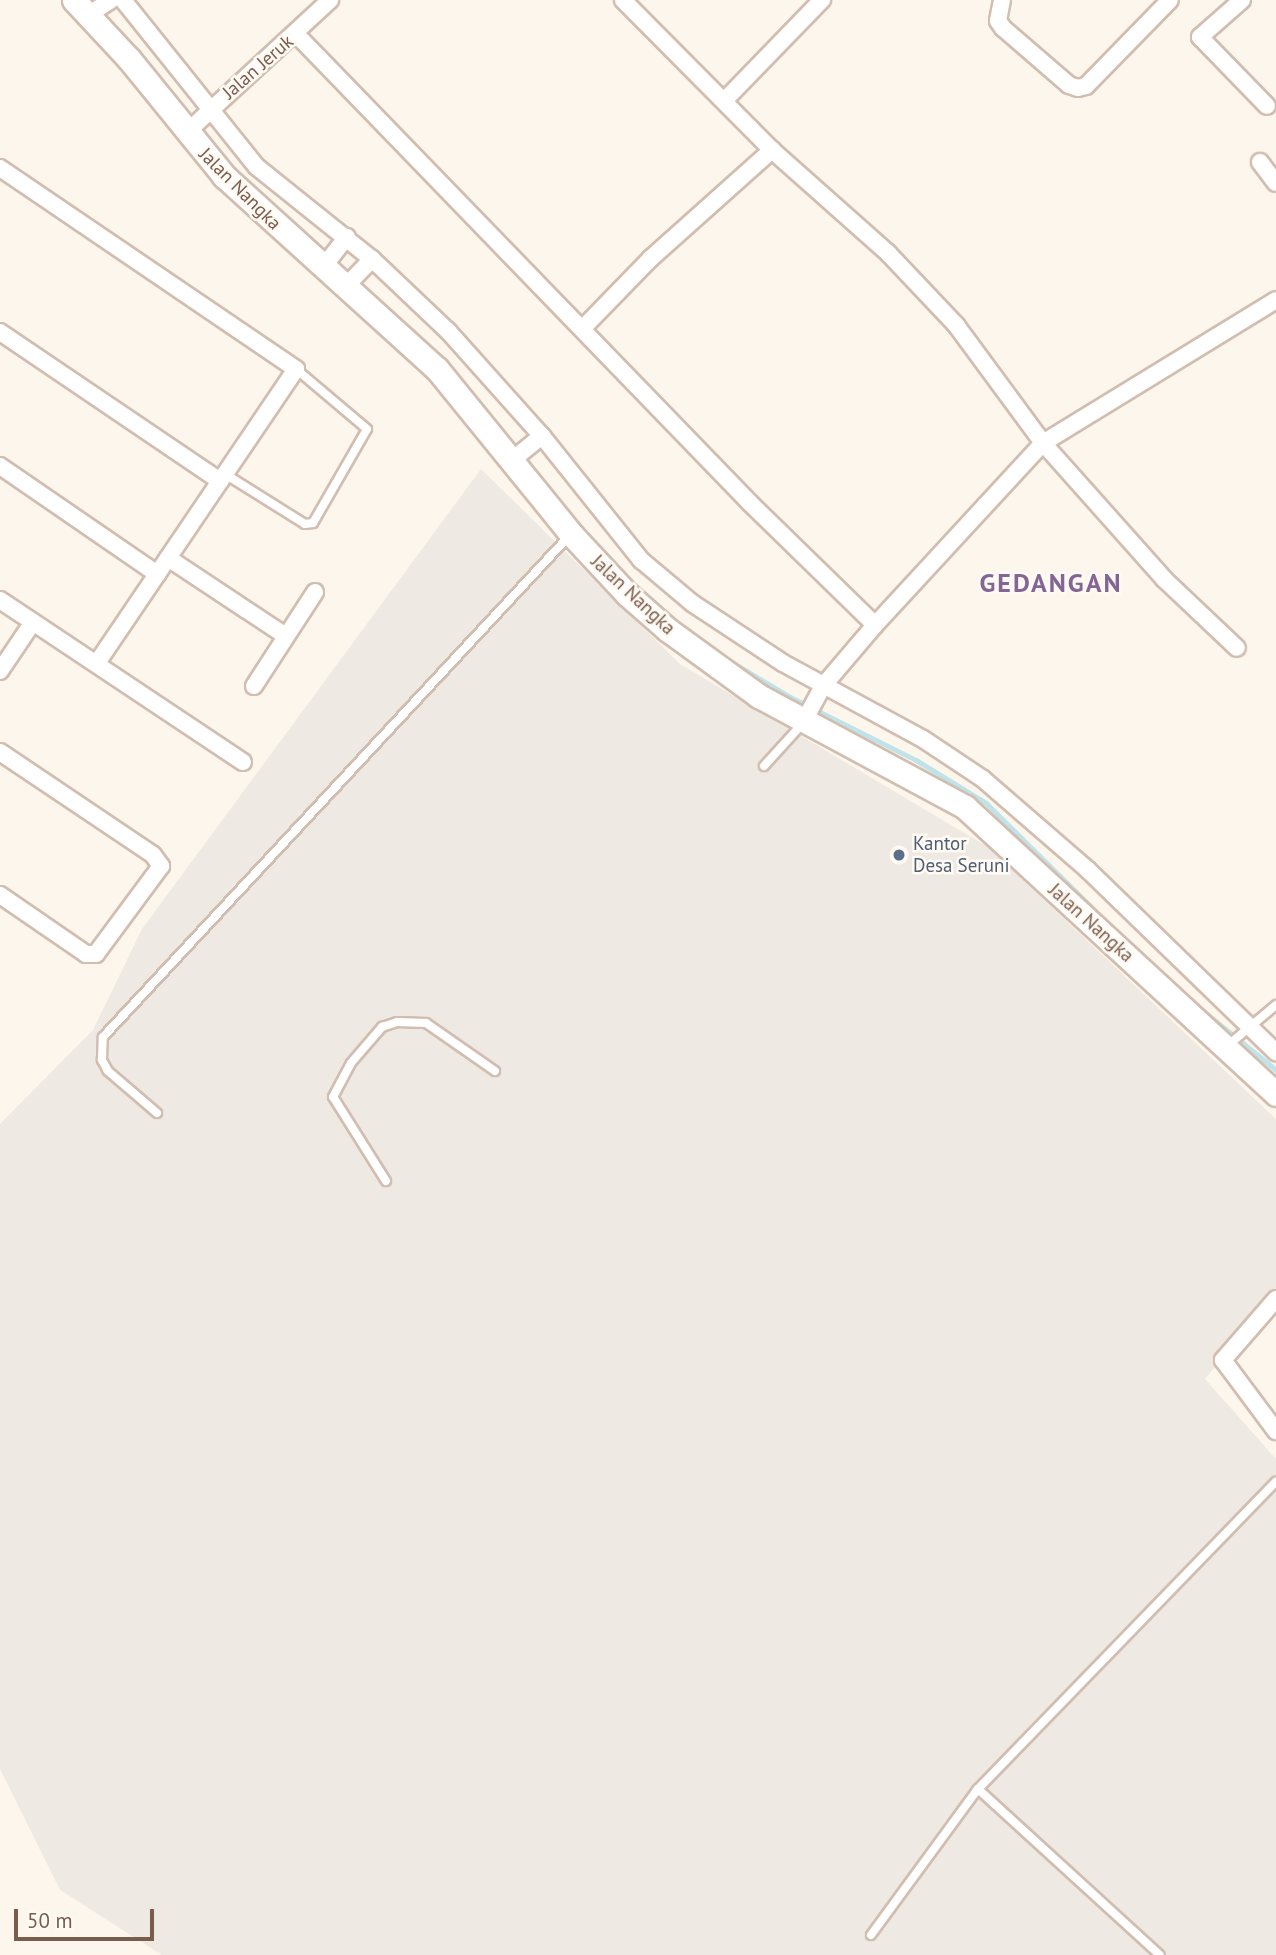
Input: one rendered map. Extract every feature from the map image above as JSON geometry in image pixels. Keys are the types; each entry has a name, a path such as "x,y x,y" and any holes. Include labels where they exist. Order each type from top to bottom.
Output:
{"street":[{"path":"85,9 111,0"},
{"path":"123,0 207,111 271,180 370,261 448,331 641,560 814,703 923,739 983,779 1088,870 1164,948 1276,1052"},
{"name":"Jalan Jeruk","path":"188,132 207,111 296,34 330,0"},
{"path":"623,0 772,150 888,253 957,325 1042,443 1164,579 1237,648"},
{"path":"724,101 822,0"},
{"path":"1002,0 998,21 1003,28 1078,88 1086,86 1170,0"},
{"path":"1242,0 1200,37 1267,106"},
{"name":"Jalan Nangka","path":"85,9 188,132 271,223 348,284 437,369 514,458 570,534 668,631 814,703 965,807 1276,1094"},
{"path":"296,34 582,329 875,625"},
{"path":"582,329 650,259 772,150"},
{"path":"1260,162 1276,183"},
{"path":"0,168 296,369 96,664"},
{"path":"325,265 345,241"},
{"path":"348,284 370,261"},
{"path":"814,703 875,625 1042,443 1276,300"},
{"path":"0,332 222,478"},
{"path":"514,458 540,438"},
{"path":"0,466 157,574"},
{"path":"168,558 286,636"},
{"path":"254,686 315,592"},
{"path":"0,600 243,762"},
{"path":"0,671 33,622"},
{"path":"0,752 153,855 161,866 96,954 86,954 0,895"},
{"path":"1276,1299 1223,1360 1276,1431"}],"lane":[{"path":"222,478 305,524 313,523 367,429 296,369"},
{"path":"157,1113 108,1071 102,1060 103,1037 570,534"},
{"path":"764,766 814,703"},
{"path":"1227,1046 1276,1005"},
{"path":"386,1181 333,1097 351,1063 382,1027 397,1022 426,1023 495,1071"},
{"path":"871,1935 978,1789 1276,1482"},
{"path":"978,1789 1160,1955"}],"shaded area":[{"path":"481,469 680,664 988,847 1276,1119 1276,1293 1205,1379 1276,1459 1276,1955 162,1955 60,1890 0,1769 0,1124 93,1030 142,929"}],"waterway":[{"path":"523,457 545,485"},
{"path":"728,660 790,697 916,760 986,803 1095,911"},
{"path":"1197,1006 1276,1070"}],"place":[{"name":"Kantor Desa Seruni","path":"899,855"}],"district":[{"name":"GEDANGAN","path":"1051,583"}]}
